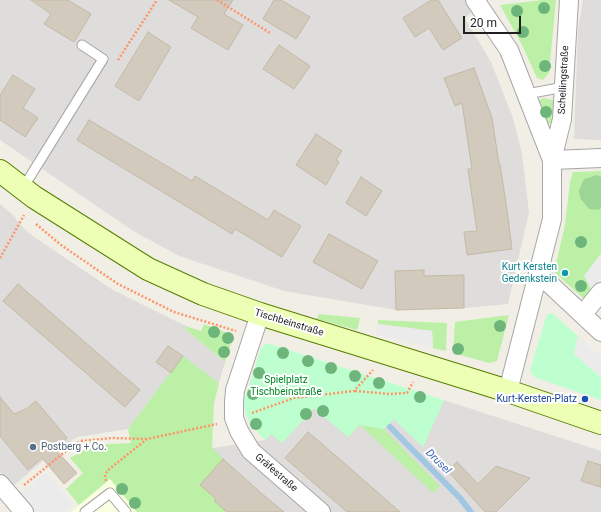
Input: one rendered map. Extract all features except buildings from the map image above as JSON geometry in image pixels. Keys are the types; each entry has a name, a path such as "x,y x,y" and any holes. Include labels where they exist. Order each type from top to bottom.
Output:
{"main road":[{"name":"Tischbeinstraße","path":"0,171 96,237 148,269 203,294 260,314 508,391 601,423"}],"street":[{"path":"475,0 509,50 552,160 552,219 508,391"},
{"name":"Schellingstraße","path":"552,160 562,119 569,0"},
{"path":"552,160 601,158"},
{"path":"539,274 601,332"},
{"path":"583,314 601,292"},
{"name":"Gräfestraße","path":"260,314 235,390 234,418 239,431 251,451 321,512"},
{"path":"5,490 24,512"}],"lane":[{"path":"23,188 103,59 82,45"},
{"path":"527,94 564,87"},
{"path":"85,512 110,493 126,512"}],"path":[{"path":"217,0 270,33"},
{"path":"0,258 16,229"},
{"path":"354,391 386,353"},
{"path":"5,490 81,441 112,438 147,439 225,423 234,418 262,411 294,398 354,391 383,394 407,393 424,364"},
{"path":"110,493 105,476 107,471 147,439"}],"shaded area":[{"path":"0,0 486,0 465,18 491,62 513,118 522,153 529,212 508,304 464,308 396,310 284,291 179,256 133,231 0,140"},
{"path":"583,0 601,0 601,140 574,139 578,30"},
{"path":"0,204 13,215 27,232 113,290 186,326 185,329 225,362 219,383 183,357 128,429 78,437 60,447 13,486 0,472"},
{"path":"601,254 601,278 592,290 584,276"},
{"path":"378,324 432,331 433,348 375,335"},
{"path":"578,336 601,356 601,377 574,354"},
{"path":"444,400 601,451 601,512 162,512 212,448 265,440 271,434 282,443 314,408 360,425 394,419 423,447"},
{"path":"46,472 73,504 64,512 31,512 18,496"},
{"path":"110,478 156,512 71,512"}],"green space":[{"path":"542,0 556,0 549,73 543,80 537,78 521,43 500,5"},
{"path":"543,98 553,100 553,122 549,124 542,117 536,102"},
{"path":"601,171 601,254 584,276 592,290 584,299 554,272 565,225 570,182 573,172"},
{"path":"597,175 601,177 601,208 599,210 589,209 580,198 579,190 584,179"},
{"path":"552,313 578,336 574,354 601,377 601,400 534,377 530,370 547,314"},
{"path":"319,314 360,318 357,330 317,319"},
{"path":"509,315 497,361 489,363 453,353 455,322"},
{"path":"378,320 447,323 446,351 433,348 432,331 378,324"},
{"path":"204,324 230,334 232,340 225,362 185,329 186,326 201,331"},
{"name":"Spielplatz Tischbeinstraße","path":"267,343 444,400 423,447 394,419 384,429 359,425 348,437 314,408 282,443 271,434 265,440 249,421 243,404 261,348"},
{"path":"183,356 219,383 214,403 212,447 223,459 200,485 216,499 214,501 232,512 137,512 110,479 79,505 66,489 83,473 70,458 93,445 131,443 128,429"},
{"path":"444,400 423,447 394,419 384,429 440,486 433,493 360,425 348,437 314,408 282,443 271,434 265,440 249,421 269,414 284,406"}],"waterway":[{"name":"Drusel","path":"390,427 460,498 471,512"}],"place":[{"name":"Kurt Kersten Gedenkstein","path":"565,273"},
{"name":"Kurt-Kersten-Platz","path":"585,399"},
{"name":"Postberg + Co.","path":"33,447"}]}
